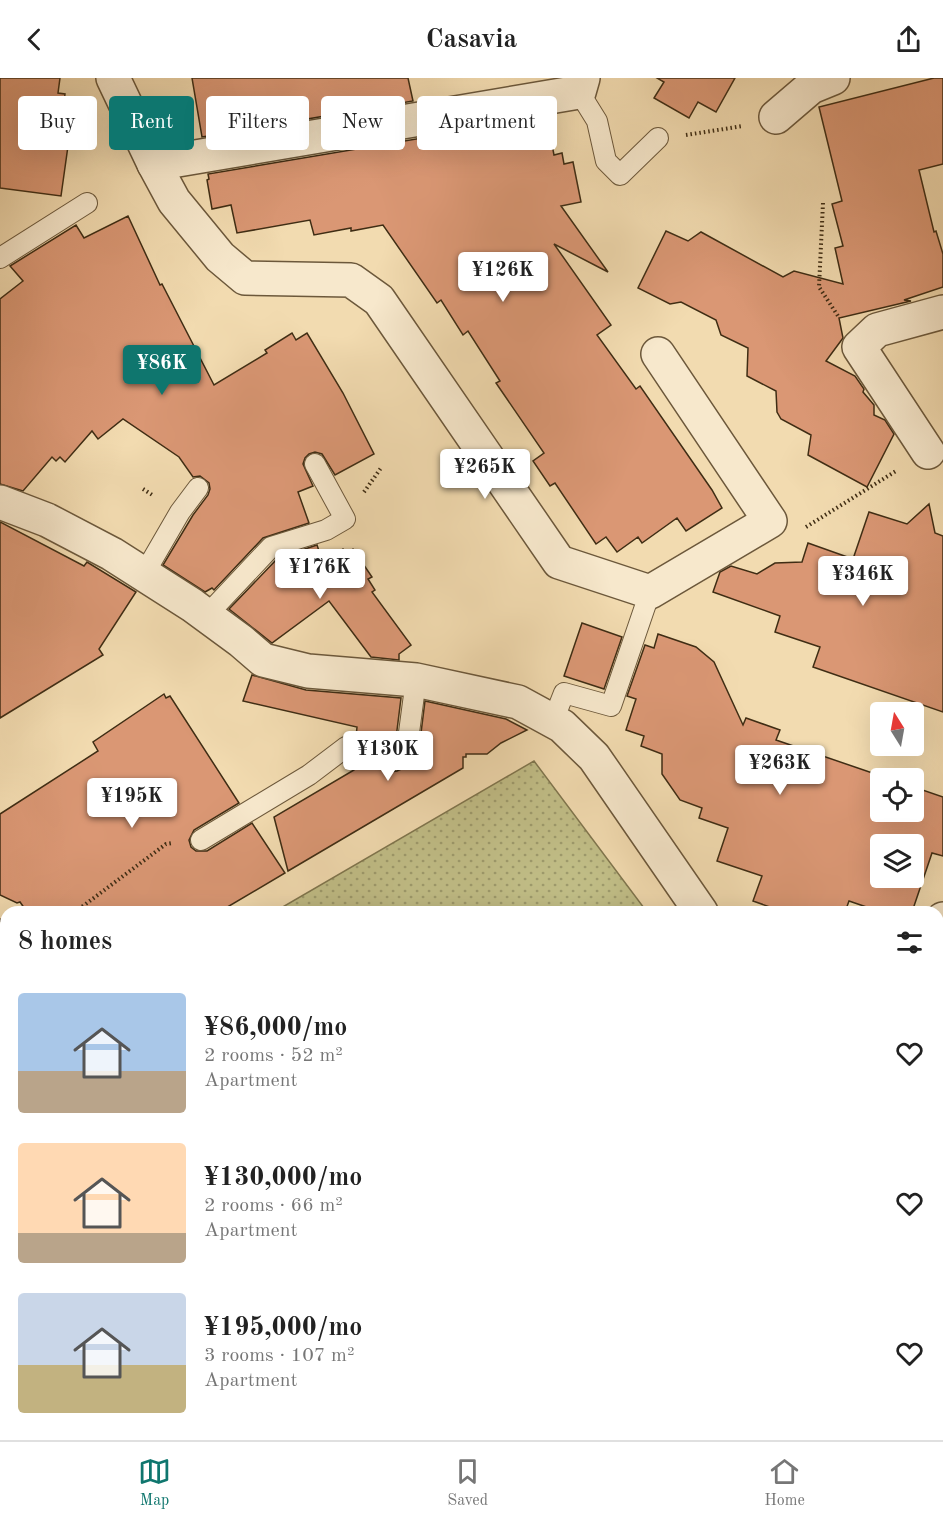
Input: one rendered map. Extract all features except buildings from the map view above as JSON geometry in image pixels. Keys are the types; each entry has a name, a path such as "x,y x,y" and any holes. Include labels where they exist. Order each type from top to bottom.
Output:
{"street":[{"path":"113,78 174,201 220,257 245,278 351,280 379,300 559,562 650,592 770,521 658,354"},
{"path":"776,117 811,87 833,78"},
{"path":"154,164 581,85"},
{"path":"928,452 859,347 877,330 943,312"},
{"path":"0,502 56,525 112,554 206,616 263,660 308,671 416,680 518,702 562,726 594,757 696,906"}],"lane":[{"path":"581,85 597,121 606,161 620,175 658,138"},
{"path":"0,258 87,202"},
{"path":"206,616 271,547 326,530 345,519 315,464"},
{"path":"144,574 180,512 198,488"},
{"path":"553,721 564,693 611,706 650,592"},
{"path":"201,840 309,775 346,747 393,760 406,754 416,680"}],"path":[{"path":"658,138 739,128 776,117"},
{"path":"823,203 819,287 859,347"},
{"path":"770,521 795,533 928,452"},
{"path":"83,906 166,844 190,837 201,840"}],"shaded area":[{"path":"534,761 643,906 284,906"}]}
